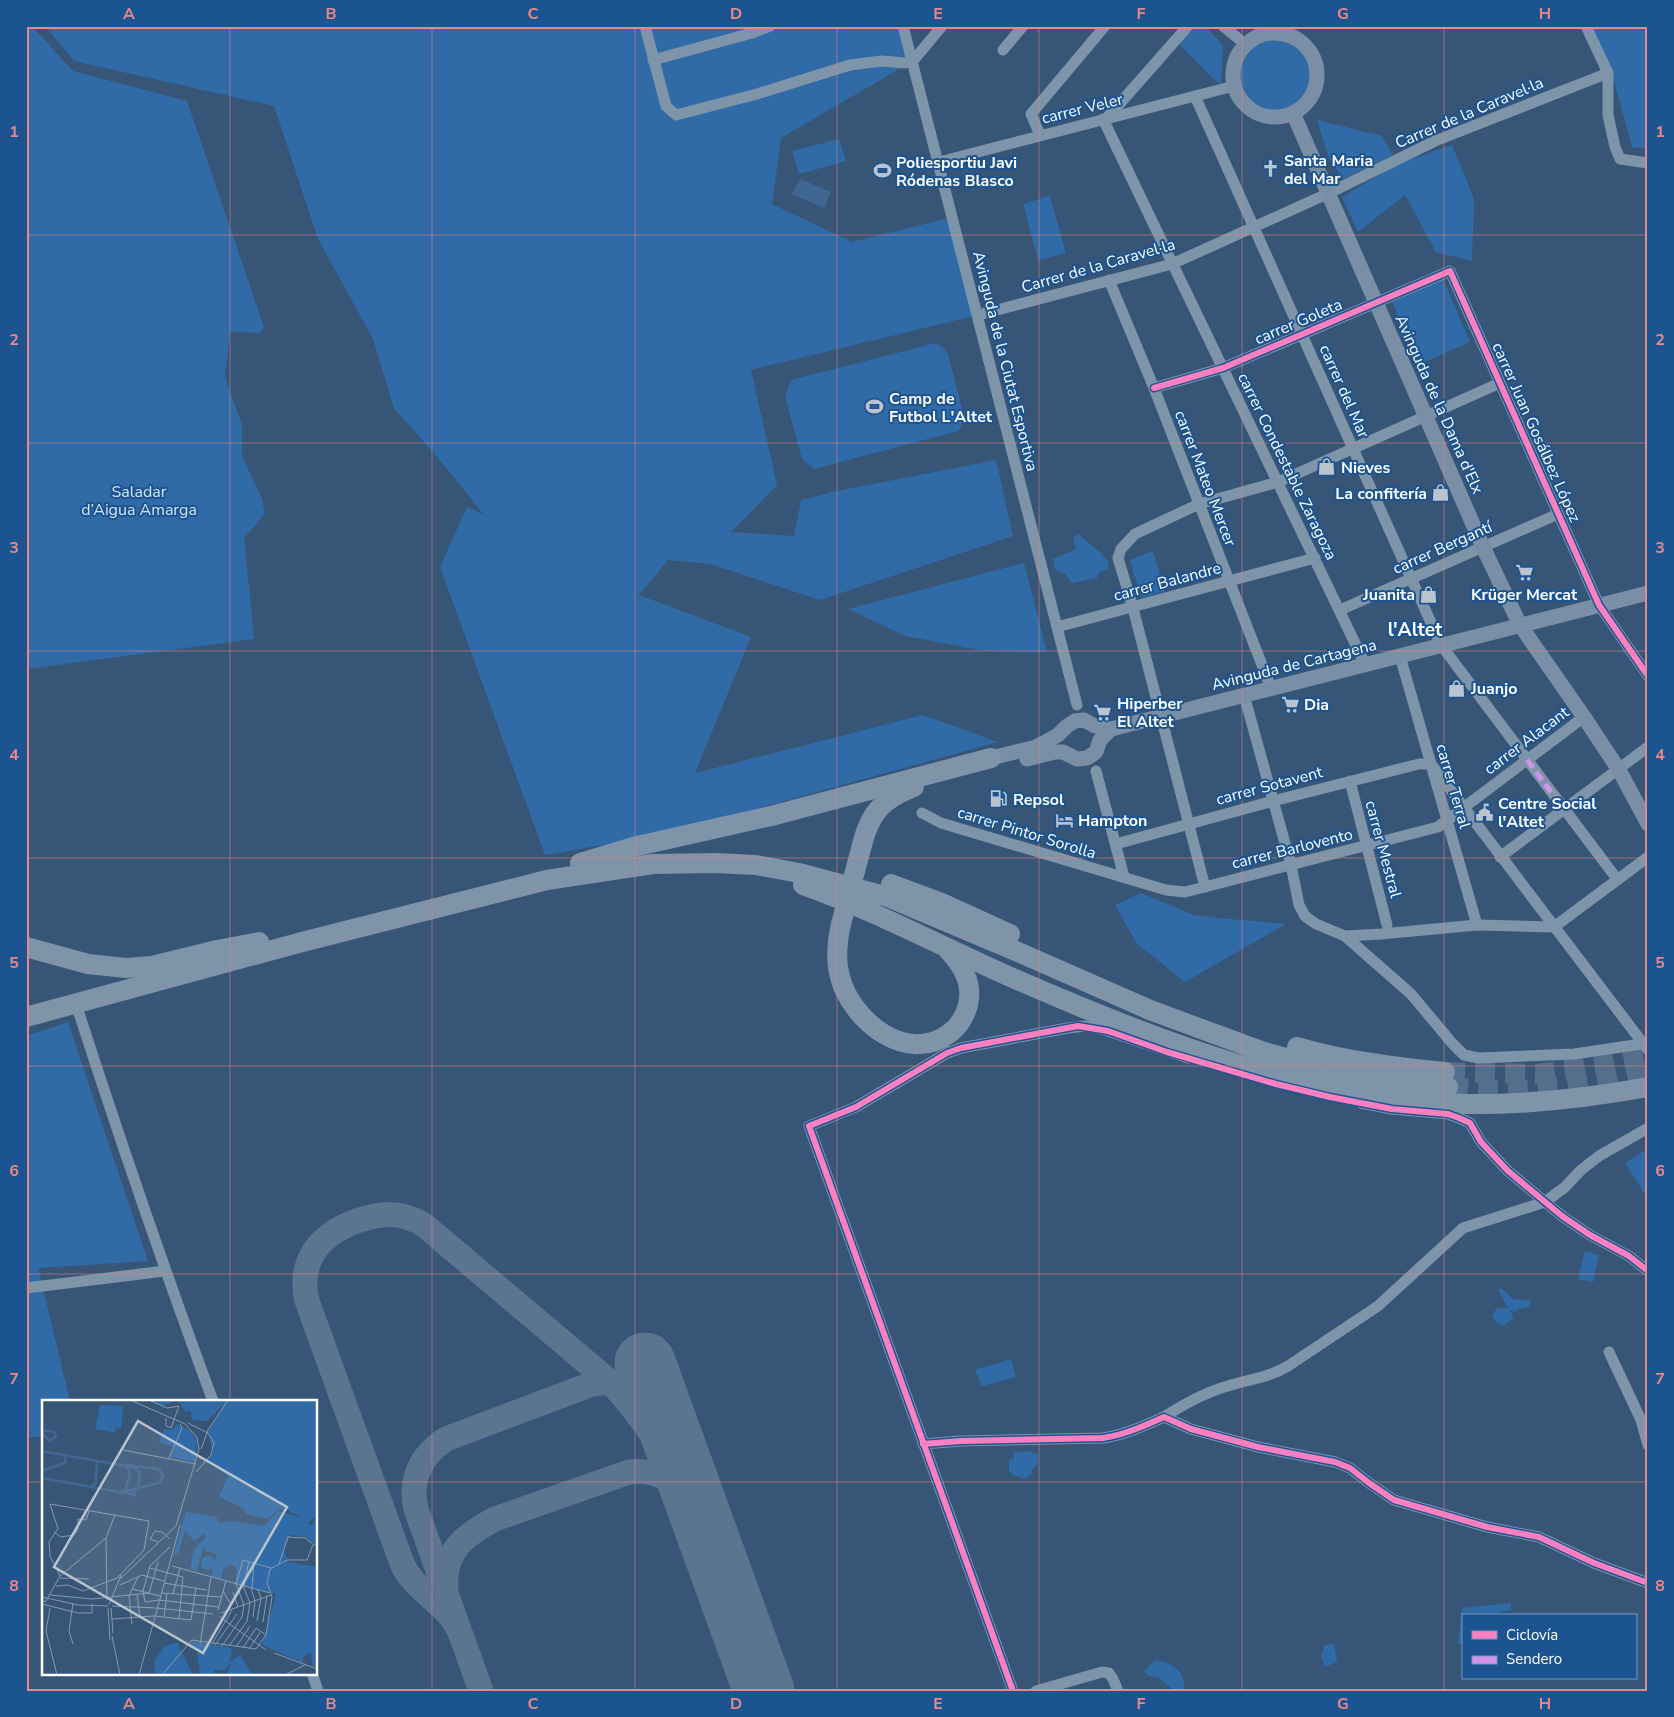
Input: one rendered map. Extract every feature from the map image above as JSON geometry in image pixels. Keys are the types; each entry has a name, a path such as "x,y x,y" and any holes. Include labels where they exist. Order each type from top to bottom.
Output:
{"highway":[{"path":"945,947 959,962 966,975 969,985 969,999 966,1012 955,1029 943,1038 930,1043 904,1043 895,1040 872,1026 848,999 838,968 837,940 866,828 870,820 876,810 890,798 917,786 985,764"},
{"path":"26,1009 122,984 273,939 479,885 580,863 633,847 985,764"},
{"path":"26,1017 547,880 653,864 715,863 756,865 799,873 888,897 1150,1010 1261,1051 1322,1068 1376,1079 1447,1079 1314,1052 1261,1037 1152,996 942,903 887,882 855,873 771,857 714,852 660,854 580,863"},
{"path":"715,863 804,885 858,906 945,947 1075,1004 1222,1059 1280,1075 1388,1097 1466,1104 1539,1103 1648,1087"},
{"path":"26,947 88,964 126,968 152,966 273,939"},
{"path":"122,984 243,959"}],"main road":[{"path":"1278,29 1301,42 1313,58 1316,70 1316,83 1312,95 1304,106 1293,113 1274,117 1254,112 1244,103 1234,86 1232,71 1240,50 1245,44 1260,35 1278,29"},
{"name":"Avinguda de la Dama d'Elx","path":"1293,113 1483,547 1520,625 1619,770 1648,824"},
{"name":"Avinguda de Cartagena","path":"1098,734 1160,716 1648,593"},
{"path":"1080,720 1098,734 1087,758 1082,759 1055,752 985,764 1036,747 1052,739 1067,726 1080,720"},
{"path":"1067,726 1061,743 1067,754"}],"street":[{"path":"645,26 666,106 676,116 757,94 850,64 882,61 905,63 913,61 942,26"},
{"path":"653,60 752,33 770,26"},
{"name":"Avinguda de la Ciutat Esportiva","path":"903,26 1077,705 1098,734"},
{"path":"1004,50 1023,26"},
{"path":"1040,135 1030,114 1105,26"},
{"path":"1105,119 1188,26"},
{"path":"1223,26 1245,44"},
{"path":"1586,26 1608,72 1608,115 1615,147 1620,159 1648,163"},
{"name":"Carrer de la Caravel·la","path":"978,315 1172,264 1329,194 1435,141 1608,72"},
{"name":"carrer Veler","path":"939,162 1234,86"},
{"name":"carrer del Mar","path":"1195,96 1441,645 1617,880"},
{"name":"carrer Condestable Zaragoza","path":"1105,119 1172,264 1365,664"},
{"name":"carrer Goleta","path":"1154,388 1223,368 1450,271"},
{"name":"carrer Juan Gosálbez López","path":"1450,271 1599,606 1648,676"},
{"name":"carrer Mateo Mercer","path":"1109,280 1154,388 1270,688"},
{"path":"1205,887 1133,608 1118,558 1121,548 1135,534 1199,504 1278,482 1500,384"},
{"name":"carrer Bergantí","path":"1340,610 1558,514"},
{"name":"carrer Balandre","path":"1057,627 1315,558"},
{"name":"carrer Terral","path":"1400,656 1477,924"},
{"path":"1244,695 1291,865 1299,905 1305,916 1316,924 1345,936 1411,994 1452,1044 1464,1055 1479,1058 1574,1054 1646,1045"},
{"path":"1067,726 1075,718 1077,705"},
{"name":"carrer Alacant","path":"1463,808 1584,717"},
{"path":"1098,734 1096,771 1124,877"},
{"path":"1500,857 1648,748"},
{"path":"1082,759 1087,761 1096,771"},
{"name":"carrer Sotavent","path":"1117,848 1188,823 1419,764 1431,764"},
{"path":"1431,764 1500,857 1646,1045"},
{"name":"carrer Mestral","path":"1350,781 1387,925"},
{"name":"carrer Barlovento","path":"1124,877 1175,892 1185,892 1438,827 1463,808"},
{"name":"carrer Pintor Sorolla","path":"922,813 941,823 1124,877"},
{"path":"1100,870 1112,864 1117,848"},
{"path":"1345,936 1477,924 1554,927 1648,857"},
{"path":"76,1004 165,1271 213,1400"},
{"path":"1013,1691 809,1126 856,1106 947,1053 961,1048 1078,1026 1108,1031 1167,1052 1276,1084 1383,1107 1442,1114 1459,1118 1470,1123 1481,1142 1508,1171 1562,1216 1590,1235 1628,1256 1648,1271"},
{"path":"923,1444 952,1441 1113,1437 1164,1417 1179,1407 1212,1392 1275,1374 1378,1306 1463,1228 1545,1202 1565,1187 1581,1170 1599,1156 1648,1128"},
{"path":"26,1288 165,1271"},
{"path":"1609,1352 1641,1420 1648,1445"},
{"path":"1164,1417 1192,1429 1250,1445 1290,1454 1323,1458 1335,1462 1350,1468 1394,1500 1487,1527 1539,1537 1594,1563 1648,1583"},
{"path":"1036,1691 1102,1672 1109,1673 1118,1691"},
{"path":"312,1674 318,1691"}],"green space":[{"name":"Saladar d’Aigua Amarga","path":"26,26 32,26 73,71 187,101 264,327 261,333 230,332 225,377 242,425 242,456 262,499 265,514 244,538 254,639 26,669"},
{"path":"45,26 903,26 913,61 781,138 772,204 852,242 953,217 978,315 751,370 777,485 731,532 794,536 801,500 832,492 996,460 1013,536 820,600 710,564 668,560 639,595 751,637 695,773 923,715 998,742 661,835 545,855 440,567 467,507 484,515 444,465 394,408 373,339 318,239 274,106 74,61"},
{"path":"1197,26 1206,26 1223,46 1221,84 1211,77 1179,44"},
{"path":"1591,26 1648,26 1648,149 1632,147 1611,70"},
{"path":"1276,40 1289,43 1301,50 1308,62 1311,75 1308,88 1301,100 1289,107 1276,110 1263,107 1251,100 1244,88 1241,75 1244,62 1251,50 1263,43"},
{"path":"1317,120 1382,136 1393,155 1343,179 1329,158"},
{"path":"839,139 846,161 799,174 792,151"},
{"path":"1452,145 1474,199 1472,261 1436,252 1405,195 1358,232 1342,197 1395,165"},
{"path":"1050,196 1066,253 1038,260 1023,204"},
{"path":"1443,279 1470,342 1420,364 1392,302"},
{"name":"Camp de Futbol L'Altet","path":"936,343 943,347 948,354 964,416 958,431 814,469 802,459 785,397 791,380"},
{"path":"1078,534 1108,561 1108,569 1099,573 1097,578 1072,583 1065,574 1055,569 1053,559 1076,549 1073,538"},
{"path":"1153,551 1165,591 1141,598 1130,560"},
{"path":"1024,563 1047,652 985,651 905,636 848,609"},
{"path":"1141,893 1194,915 1286,924 1185,982 1137,944 1115,905"},
{"path":"68,1022 148,1261 38,1268 70,1400 42,1400 42,1436 26,1438 26,1036"},
{"path":"1644,1151 1648,1158 1648,1199 1625,1163"},
{"path":"1585,1251 1599,1255 1593,1282 1578,1279"},
{"path":"1501,1288 1513,1299 1531,1301 1530,1307 1518,1309 1515,1312 1509,1309 1514,1318 1503,1326 1496,1322 1492,1315 1497,1308 1508,1308 1498,1290"},
{"path":"1011,1359 1016,1377 982,1386 975,1370"},
{"path":"1028,1451 1038,1454 1037,1465 1031,1470 1033,1473 1025,1479 1013,1475 1009,1471 1009,1460 1014,1458 1013,1453"},
{"path":"1511,1603 1511,1610 1492,1614 1462,1614 1462,1644 1458,1644 1462,1608"},
{"path":"1334,1644 1337,1662 1325,1667 1321,1656 1325,1645"},
{"path":"1155,1660 1168,1663 1181,1673 1184,1691 1175,1691 1159,1678 1149,1676 1144,1671"}],"shaded area":[{"path":"800,179 831,192 824,208 792,194"}],"taxiway":[{"path":"458,1628 446,1611 415,1583 403,1566 307,1301 305,1274 308,1263 321,1243 341,1228 363,1219 389,1214 406,1217 424,1225 610,1382 645,1424 695,1501"},
{"path":"481,1691 416,1509 414,1488 419,1469 424,1461 437,1445 446,1439 592,1384 617,1382 636,1386 651,1398 665,1419"},
{"path":"446,1588 446,1575 452,1554 474,1531 495,1519 629,1472 637,1471 660,1475 686,1493"}],"runway":[{"path":"645,1363 764,1691"}],"tunnel":[{"path":"1445,1072 1537,1074 1596,1066 1648,1055"},
{"path":"1448,1087 1491,1090 1550,1088 1609,1079 1648,1070"}],"marked path":[{"path":"1527,760 1564,809"}],"cycle path":[{"path":"1154,388 1223,368 1450,271 1599,605 1648,676"},
{"path":"1013,1691 809,1126 856,1107 947,1053 961,1048 1078,1026 1108,1031 1167,1052 1276,1084 1392,1109 1448,1114 1459,1118 1470,1123 1481,1142 1508,1171 1562,1216 1590,1235 1629,1256 1648,1271"},
{"path":"923,1444 961,1441 1103,1438 1141,1427 1164,1417 1191,1429 1258,1447 1335,1462 1350,1468 1394,1500 1487,1527 1539,1537 1594,1563 1648,1583"}],"place":[{"name":"Santa Maria del Mar","path":"1270,169"},
{"name":"Poliesportiu Javi Ródenas Blasco","path":"882,171"},
{"name":"Camp de Futbol L'Altet","path":"875,407"},
{"name":"Nieves","path":"1327,467"},
{"name":"La confitería","path":"1441,493"},
{"name":"Krüger Mercat","path":"1524,572"},
{"name":"Juanita","path":"1429,594"},
{"name":"Juanjo","path":"1457,688"},
{"name":"Dia","path":"1290,704"},
{"name":"Hiperber El Altet","path":"1103,712"},
{"name":"Repsol","path":"999,799"},
{"name":"Centre Social l'Altet","path":"1484,812"},
{"name":"Hampton","path":"1064,820"}],"district":[{"name":"l'Altet","path":"1415,629"}]}
